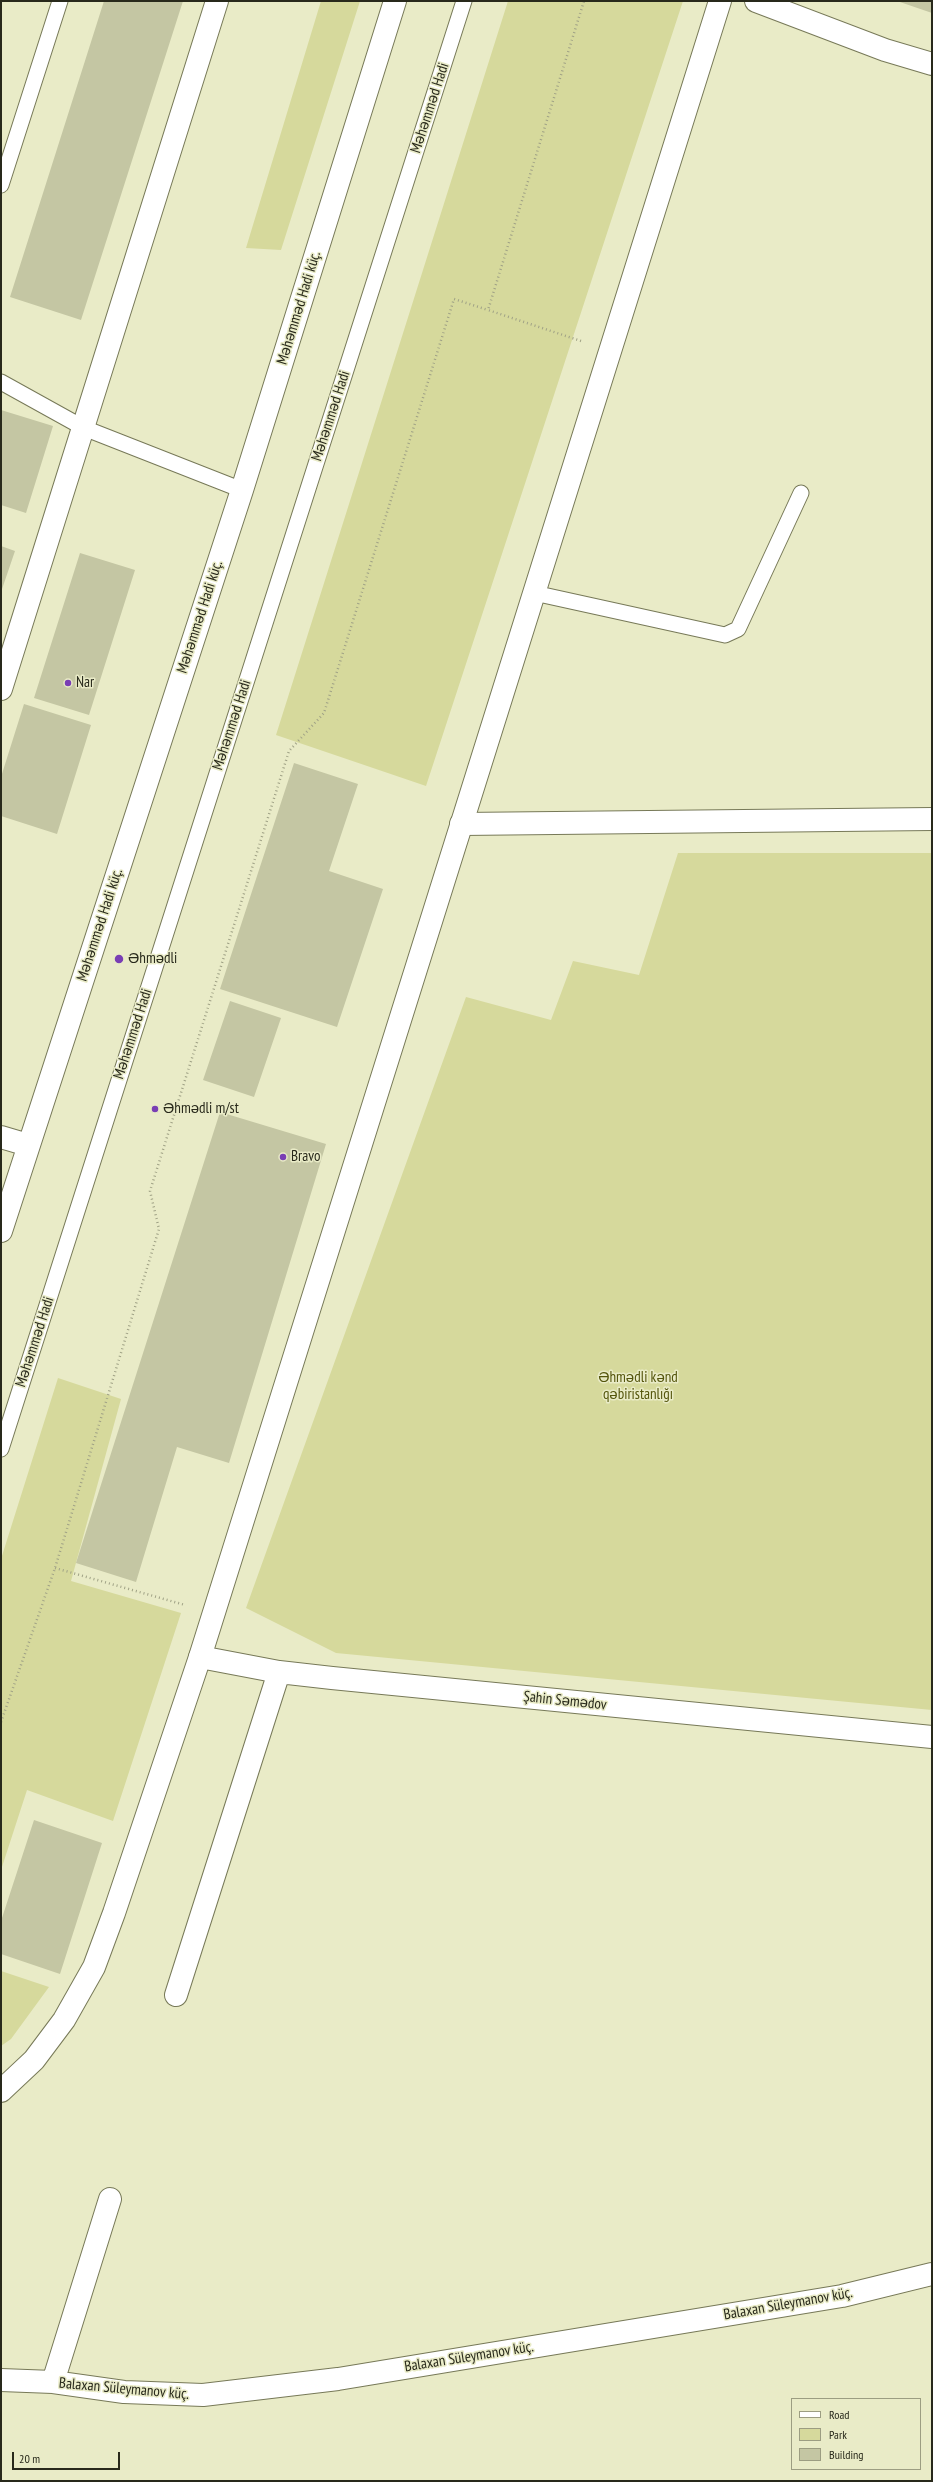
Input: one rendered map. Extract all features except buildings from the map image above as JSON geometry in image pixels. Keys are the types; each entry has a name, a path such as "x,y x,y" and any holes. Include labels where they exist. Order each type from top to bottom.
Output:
{"street":[{"path":"1,689 217,1"},
{"name":"Məhəmməd Hadi küç.","path":"1,1231 242,490 395,1"},
{"path":"1,2091 34,2060 64,2020 94,1967 114,1913 200,1657 720,1"},
{"path":"756,1 885,50 932,64"},
{"path":"461,824 932,819"},
{"path":"1,1137 28,1145"},
{"name":"Şahin Səmədov","path":"200,1657 279,1672 932,1737"},
{"path":"176,1995 279,1672"},
{"path":"53,2382 110,2199"},
{"name":"Balaxan Süleymanov küç.","path":"1,2380 53,2382 124,2392 203,2395 322,2381 842,2296 932,2274"}],"lane":[{"path":"1,185 60,1"},
{"name":"Məhəmməd Hadi","path":"1,1449 464,1"},
{"path":"1,382 84,428 242,490"},
{"path":"534,593 725,635 738,629 801,493"}],"path":[{"path":"488,310 584,1"},
{"path":"1,1722 55,1568 160,1229 150,1192 289,751 324,713 454,299 610,350"},
{"path":"55,1568 213,1613"}],"green space":[{"path":"321,1 360,1 281,250 246,248"},
{"path":"508,1 683,1 426,786 276,735"},
{"name":"Əhmədli kənd qəbiristanlığı","path":"678,853 932,853 932,1710 336,1653 246,1608 466,997 551,1020 573,961 639,975"},
{"path":"58,1378 121,1399 71,1581 181,1613 113,1821 27,1790 1,1870 1,1559"},
{"path":"1,1971 49,1987 11,2039 1,2046"}],"place":[{"name":"Nar","path":"68,683"},
{"name":"Əhmədli","path":"119,959"},
{"name":"Əhmədli m/st","path":"155,1109"},
{"name":"Bravo","path":"283,1157"}]}
